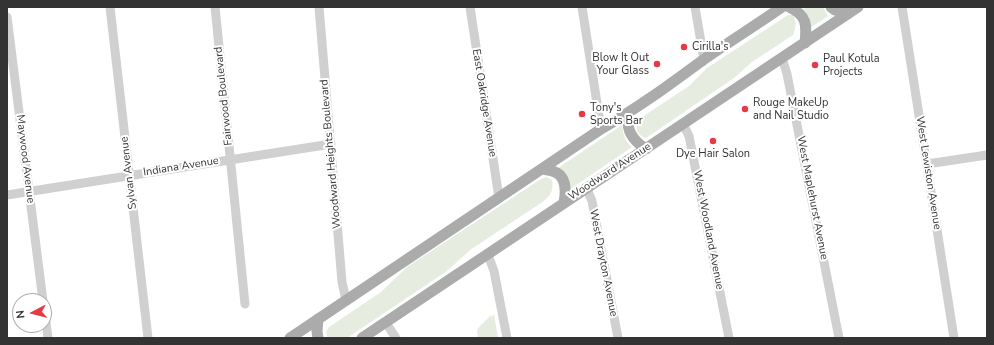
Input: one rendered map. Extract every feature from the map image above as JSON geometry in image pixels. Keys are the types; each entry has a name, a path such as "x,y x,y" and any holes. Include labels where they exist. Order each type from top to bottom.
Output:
{"main road":[{"path":"290,338 601,129 670,85 782,7"},
{"path":"789,7 799,12 804,19 807,29 805,42"},
{"path":"831,7 835,10 848,14"},
{"name":"Woodward Avenue","path":"362,338 858,7"},
{"path":"628,113 627,122 632,137 638,144 646,149"},
{"path":"542,169 555,172 564,181 566,187 564,203"},
{"path":"318,319 318,338"}],"street":[{"name":"Sylvan Avenue","path":"110,7 148,338"},
{"name":"Fairwood Boulevard","path":"215,7 245,304"},
{"name":"Woodward Heights Boulevard","path":"319,7 342,282 346,300"},
{"name":"East Oakridge Avenue","path":"470,7 499,198"},
{"path":"582,7 601,129"},
{"path":"695,7 704,60"},
{"name":"West Lewiston Avenue","path":"902,7 954,338"},
{"name":"Maywood Avenue","path":"7,17 42,293"},
{"name":"West Maplehurst Avenue","path":"782,58 787,74 839,338"},
{"name":"West Woodland Avenue","path":"683,124 689,136 729,338"},
{"name":"Indiana Avenue","path":"7,195 331,144"},
{"path":"927,164 987,155"},
{"name":"West Drayton Avenue","path":"587,189 592,201 618,338"},
{"path":"488,255 494,271 507,338"},
{"path":"386,323 396,338"}],"shaded area":[{"path":"803,7 823,7 828,16 810,28 808,17"},
{"path":"788,15 793,15 796,23 793,35 752,62 734,78 646,138 639,134 637,126 642,117 689,86 707,68"},
{"path":"622,125 625,138 632,147 569,190 558,168"},
{"path":"546,177 552,180 553,187 550,194 544,201 470,250 447,271 347,338 328,338 326,332 329,327 381,292 407,267"},
{"path":"494,314 498,338 478,338 478,328 491,315 491,317"}],"place":[{"name":"Cirilla's","path":"684,47"},
{"name":"Blow It Out Your Glass","path":"657,64"},
{"name":"Paul Kotula Projects","path":"815,65"},
{"name":"Rouge MakeUp and Nail Studio","path":"745,109"},
{"name":"Tony's Sports Bar","path":"582,114"},
{"name":"Dye Hair Salon","path":"713,141"}]}
